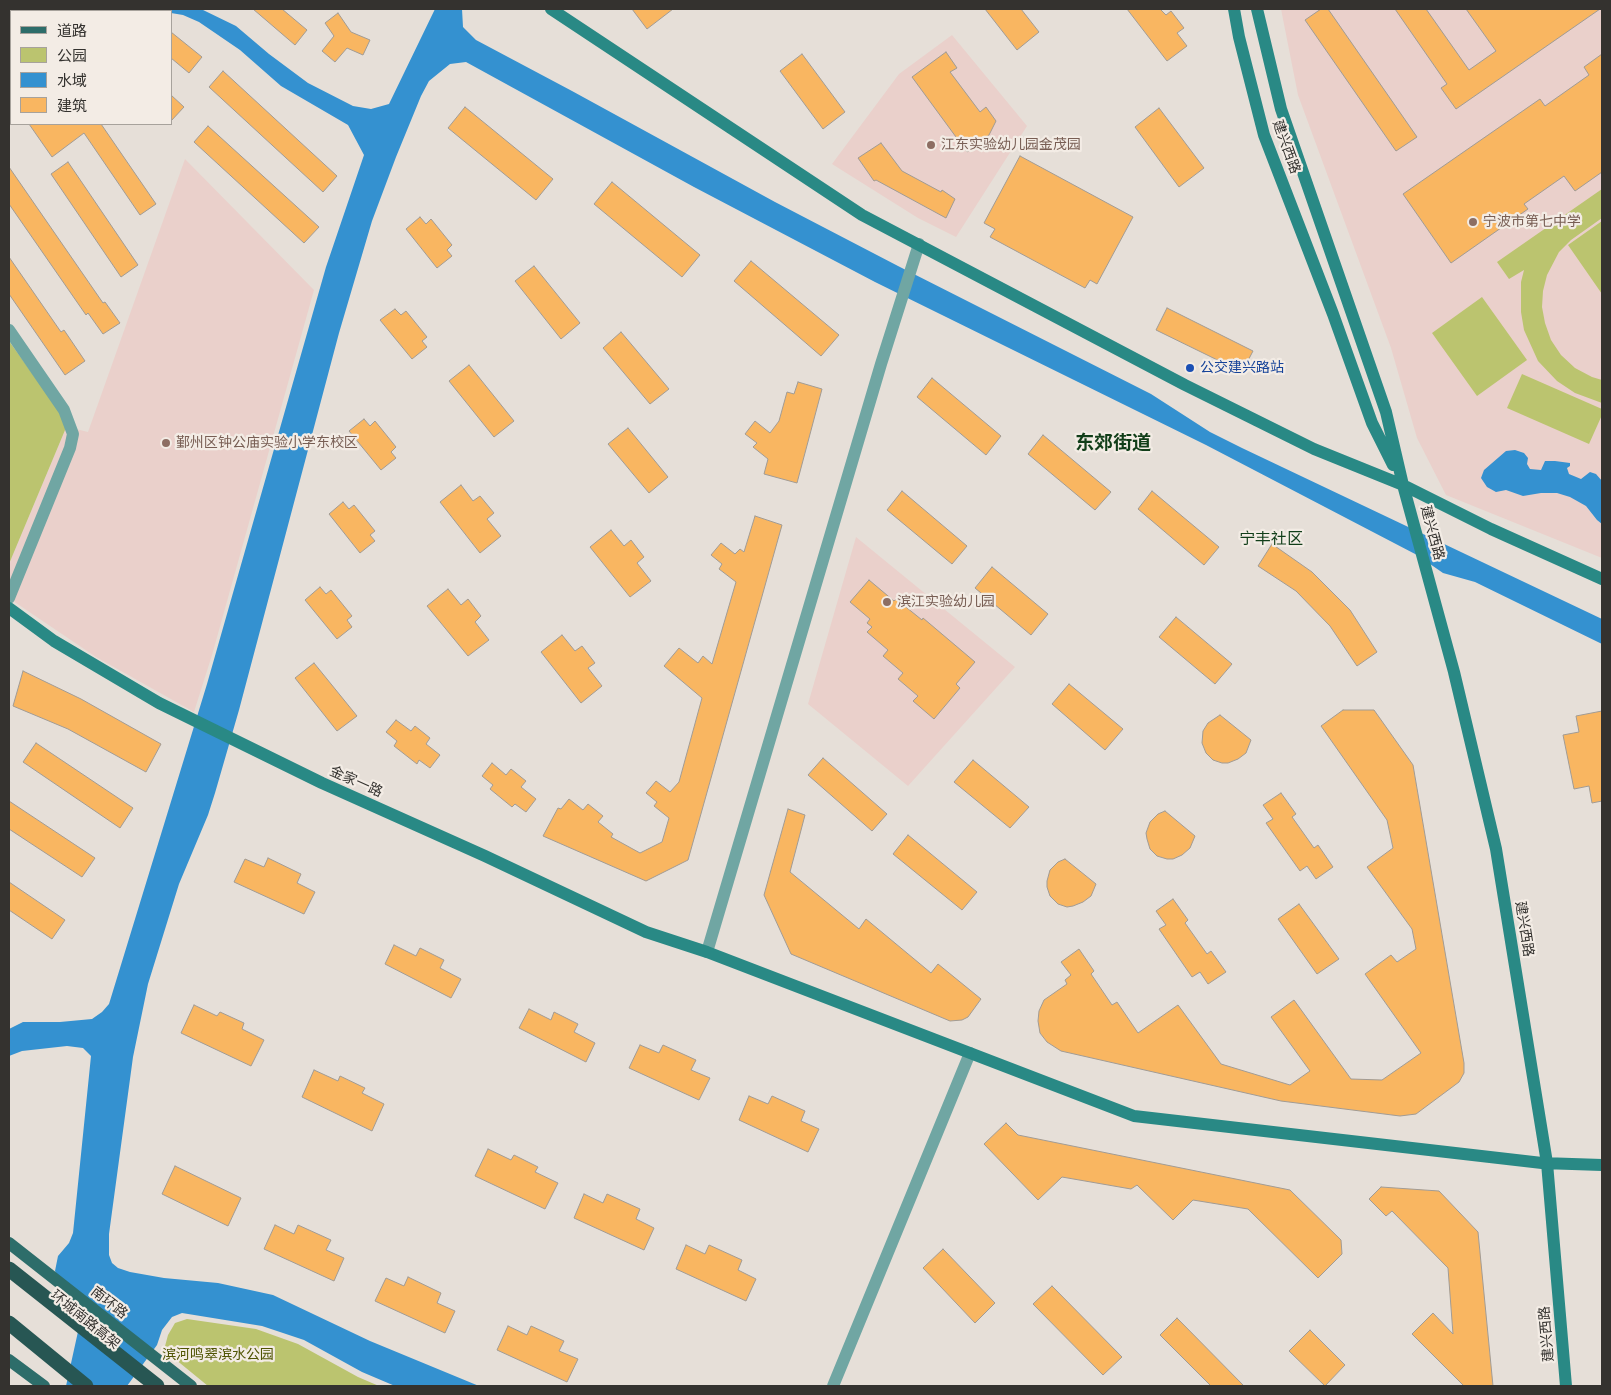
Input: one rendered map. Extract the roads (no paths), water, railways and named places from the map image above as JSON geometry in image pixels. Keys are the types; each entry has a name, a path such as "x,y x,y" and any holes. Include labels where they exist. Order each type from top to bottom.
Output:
{"highway":[{"path":"9,1269 157,1386"},
{"name":"环城南路高架","path":"9,1280 141,1386"},
{"path":"9,1323 86,1386"}],"main road":[{"name":"南环路","path":"9,1243 191,1386"},
{"path":"13,1363 44,1386"}],"street":[{"path":"551,9 917,249 1185,386 1314,449 1403,485 1491,529 1602,579"},
{"name":"建兴西路","path":"1234,9 1239,37 1264,135 1333,314 1372,423 1403,485"},
{"name":"建兴西路","path":"1257,9 1281,109 1386,412 1403,485 1454,672 1496,849 1547,1163 1566,1386"},
{"path":"708,952 896,313 917,249"},
{"path":"9,330 64,410 72,434 70,448 9,598"},
{"name":"金家一路","path":"9,608 54,641 159,702 322,783 485,856 646,932 708,952 1134,1116 1547,1163 1602,1165"},
{"path":"833,1386 970,1053"}],"water":[{"path":"143,9 201,9 236,26 308,83 353,106 371,109 389,104 435,9 462,9 463,27 476,40 775,202 1151,394 1210,432 1602,619 1602,644 1475,582 1443,573 1417,555 1206,445 875,282 694,187 466,62 450,64 429,81 421,96 372,221 339,333 239,710 215,793 208,815 179,884 148,984 133,1057 109,1234 109,1255 112,1263 118,1268 130,1272 164,1278 218,1283 273,1295 370,1341 479,1386 395,1386 362,1372 304,1340 262,1326 182,1313 172,1317 162,1330 157,1345 127,1386 66,1386 81,1318 55,1271 58,1256 69,1243 73,1233 91,1056 83,1048 67,1046 22,1051 9,1056 9,1029 23,1022 60,1022 92,1019 109,1004 207,684 326,267 364,155 348,125 281,86 240,50 199,22 183,15 172,13 172,10"},
{"path":"1515,450 1524,453 1528,458 1527,464 1530,469 1541,470 1545,461 1555,461 1570,463 1570,466 1567,468 1569,474 1581,479 1590,472 1596,474 1602,481 1602,524 1586,506 1570,497 1557,493 1523,496 1506,490 1496,492 1487,487 1481,478 1484,470 1506,451"}],"place":[{"name":"江东实验幼儿园金茂园","path":"931,145"},
{"name":"宁波市第七中学","path":"1473,222"},
{"name":"公交建兴路站","path":"1190,368"},
{"name":"鄞州区钟公庙实验小学东校区","path":"166,443"},
{"name":"滨江实验幼儿园","path":"887,602"}],"district":[{"name":"东郊街道","path":"1113,444"},
{"name":"宁丰社区","path":"1271,540"}],"park label":[{"name":"滨河鸣翠滨水公园","path":"218,1355"}]}
